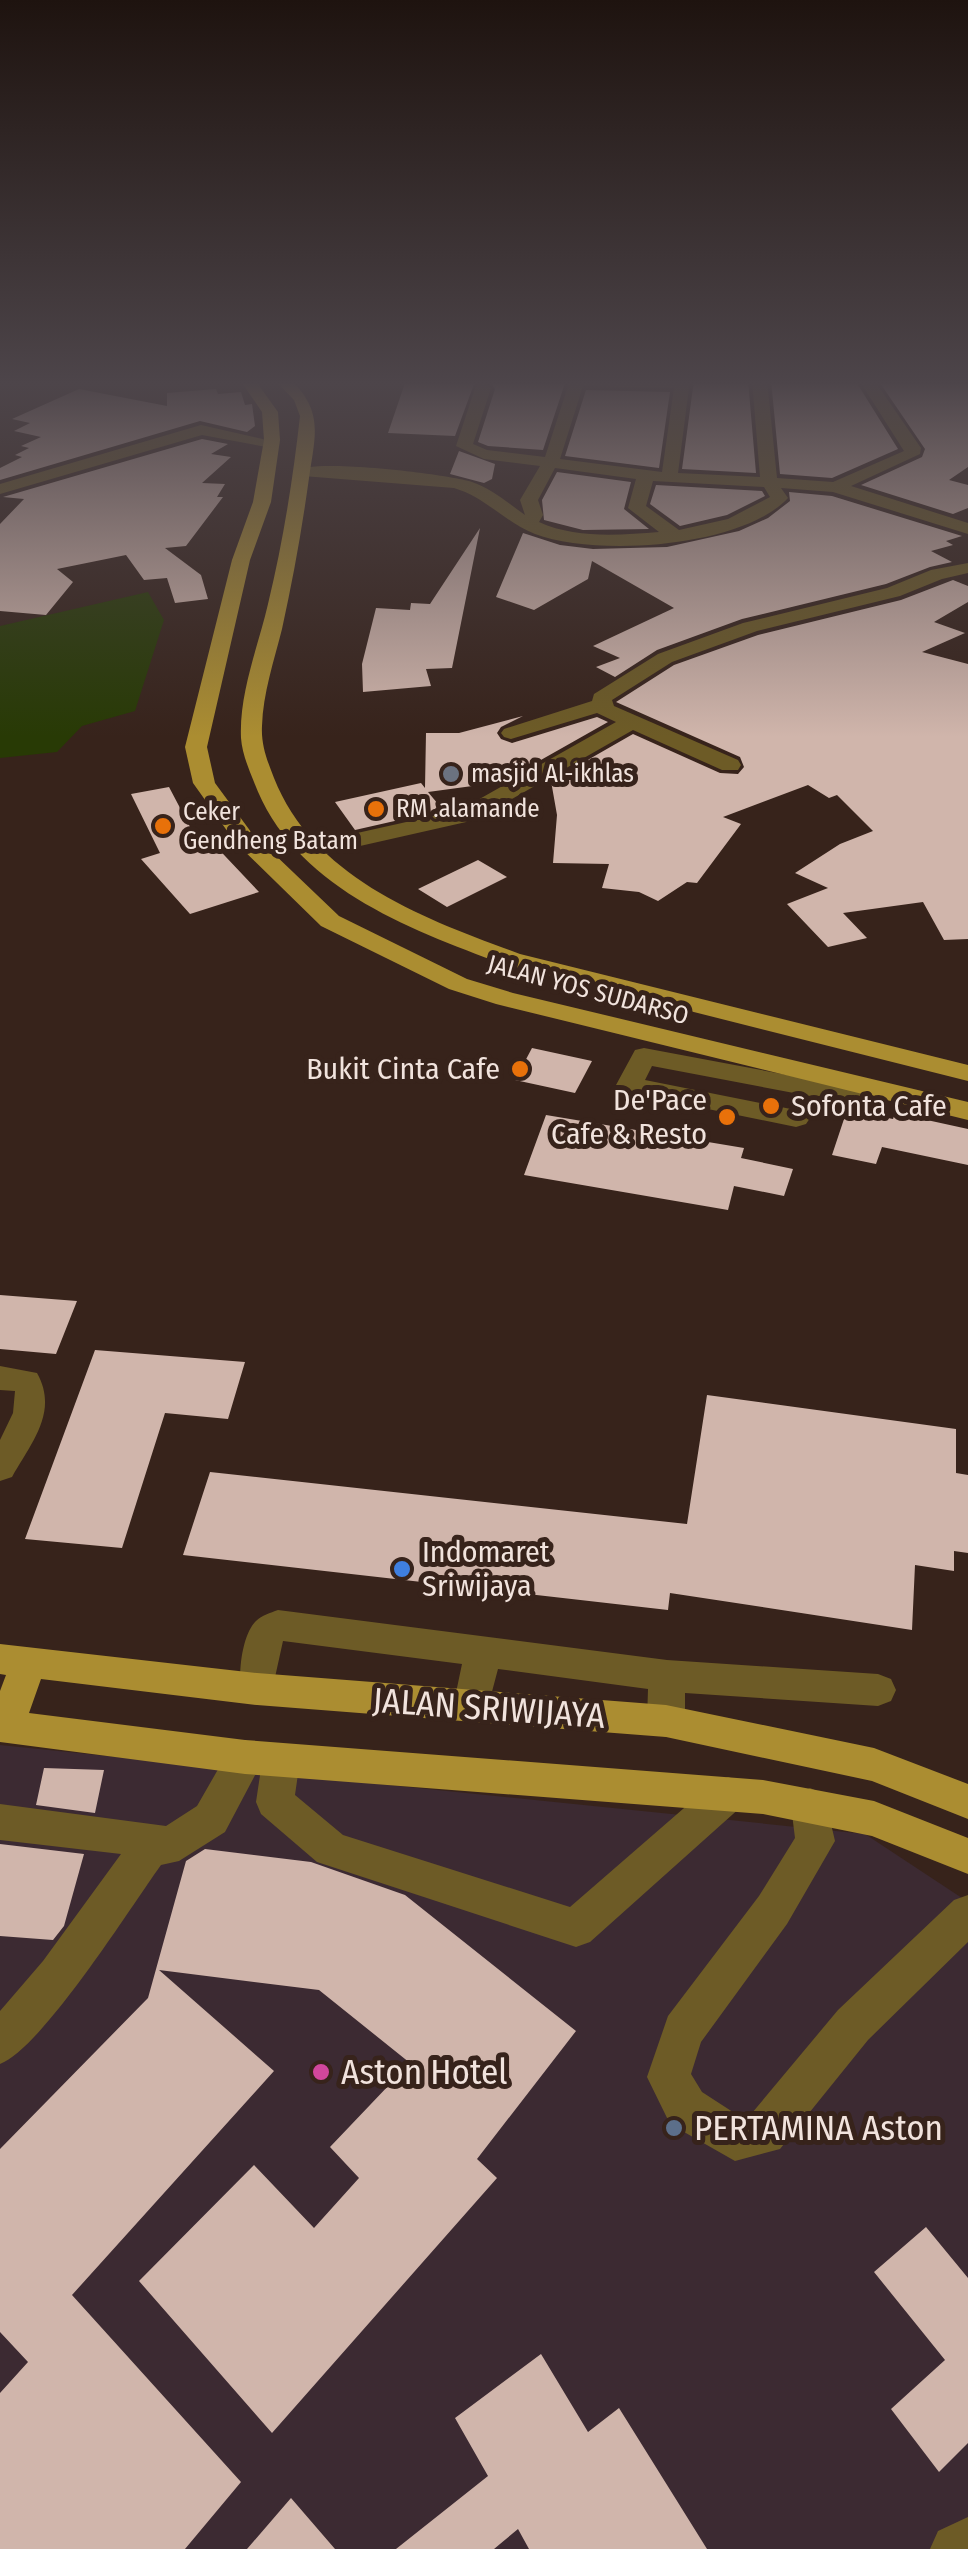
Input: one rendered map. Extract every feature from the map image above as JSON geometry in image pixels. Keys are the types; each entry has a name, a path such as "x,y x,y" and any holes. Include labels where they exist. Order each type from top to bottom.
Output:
{"main road":[{"name":"JALAN YOS SUDARSO","path":"263,499 266,549 252,749 262,786 278,818 307,851 367,898 526,966 968,1072"},
{"name":"JALAN YOS SUDARSO","path":"289,499 266,549 196,746 204,783 243,837 330,921 458,984 505,999 968,1112"},
{"name":"JALAN SRIWIJAYA","path":"14,1660 257,1689 666,1721 874,1764 968,1802"},
{"path":"14,1660 3,1727 263,1758 728,1794 874,1819 968,1856"}],"street":[{"path":"494,499 544,532 600,540 676,536 751,516 771,507 778,499"},
{"path":"529,524 534,515 530,499"},
{"path":"639,499 637,508 676,536"},
{"path":"877,499 964,524"},
{"path":"730,766 605,710 604,694 664,658 750,627 893,592 937,574 968,568"},
{"path":"511,734 603,704"},
{"path":"307,851 467,815 630,723"},
{"path":"796,1118 630,1085 644,1056 868,1098 870,1089"},
{"path":"0,1378 26,1381 33,1390 33,1405 0,1468"},
{"path":"257,1689 266,1632 278,1626 666,1676 878,1690"},
{"path":"472,1707 483,1652"},
{"path":"666,1676 666,1721"},
{"path":"263,1758 275,1802 331,1850 576,1928 728,1794"},
{"path":"0,1822 155,1840 165,1848 211,1819 263,1758"},
{"path":"810,1806 815,1842 773,1910 683,2031 668,2077 686,2108 734,2140 764,2133 854,2025 968,1914"},
{"path":"0,2043 58,1974 155,1840"},
{"path":"956,2549 968,2542"}],"shaded area":[{"path":"0,1745 865,1834 968,1902 968,2549 0,2549"}],"green space":[{"path":"148,592 164,620 135,711 82,726 57,752 0,758 0,626"}],"building":[{"path":"24,499 222,499 186,546 165,548 201,575 208,599 175,603 167,578 144,580 126,555 57,569 73,582 46,615 0,611 0,524"},
{"path":"627,499 624,509 649,529 583,530 544,520 542,500"},
{"path":"652,499 759,499 727,515 680,526 650,504"},
{"path":"842,499 962,536 946,541 953,545 931,551 952,562 886,584 742,619 657,650 615,677 596,667 620,658 593,646 674,608 592,561 588,579 534,610 496,597 523,533 560,545 593,549 667,547 739,531 768,518 790,501"},
{"path":"905,499 968,499 968,508 953,514"},
{"path":"480,528 452,668 426,669 431,686 363,692 362,664 376,608 410,610 411,603 430,604"},
{"path":"953,580 968,586 968,602 934,622 965,633 922,652 968,664 968,939 944,940 923,902 843,913 867,938 828,947 787,904 828,888 795,873 840,844 873,831 837,795 829,798 808,785 723,817 741,824 697,883 687,882 658,901 639,892 602,888 609,864 553,863 557,815 551,781 633,734 720,773 738,774 744,767 740,757 616,702 674,665 758,635 901,600"},
{"path":"523,716 501,727 497,733 501,739 512,743 597,717 608,722 502,782 428,792 443,810 355,830 335,802 421,783 425,788 426,733 459,733"},
{"path":"169,787 198,842 208,838 259,892 190,914 141,859 160,853 131,794"},
{"path":"478,860 507,877 447,907 418,889"},
{"path":"532,1048 592,1061 575,1093 515,1080"},
{"path":"847,1110 893,1119 895,1113 968,1129 968,1165 882,1147 876,1164 832,1155"},
{"path":"546,1115 744,1148 741,1158 793,1169 784,1196 734,1186 728,1210 524,1175"},
{"path":"0,1295 77,1301 56,1354 0,1349"},
{"path":"95,1350 245,1362 228,1419 165,1413 122,1548 25,1539"},
{"path":"707,1395 956,1429 956,1473 968,1475 968,1553 954,1551 954,1571 915,1565 912,1630 670,1593 668,1610 183,1555 210,1472 687,1524"},
{"path":"44,1768 104,1770 95,1813 36,1805"},
{"path":"0,1844 84,1854 64,1926 53,1940 0,1936"},
{"path":"205,1849 311,1862 405,1895 576,2031 477,2159 497,2178 272,2433 139,2281 254,2165 314,2228 359,2178 330,2147 410,2063 319,1990 159,1970 274,2071 72,2295 241,2482 185,2549 0,2549 0,2393 28,2362 0,2332 0,2149 148,1998 186,1861"},
{"path":"926,2227 968,2278 968,2443 939,2472 891,2409 945,2360 874,2272"},
{"path":"541,2354 588,2432 619,2408 707,2549 529,2549 518,2529 494,2549 396,2549 488,2476 455,2418"},
{"path":"291,2498 335,2549 247,2549"}],"place":[{"name":"masjid Al-ikhlas","path":"451,774"},
{"name":"RM .alamande","path":"376,809"},
{"name":"Ceker Gendheng Batam","path":"163,826"},
{"name":"Bukit Cinta Cafe","path":"520,1069"},
{"name":"Sofonta Cafe","path":"771,1106"},
{"name":"De'Pace Cafe & Resto","path":"727,1117"},
{"name":"Indomaret Sriwijaya","path":"402,1569"},
{"name":"Aston Hotel","path":"321,2072"},
{"name":"PERTAMINA Aston","path":"674,2128"}]}
